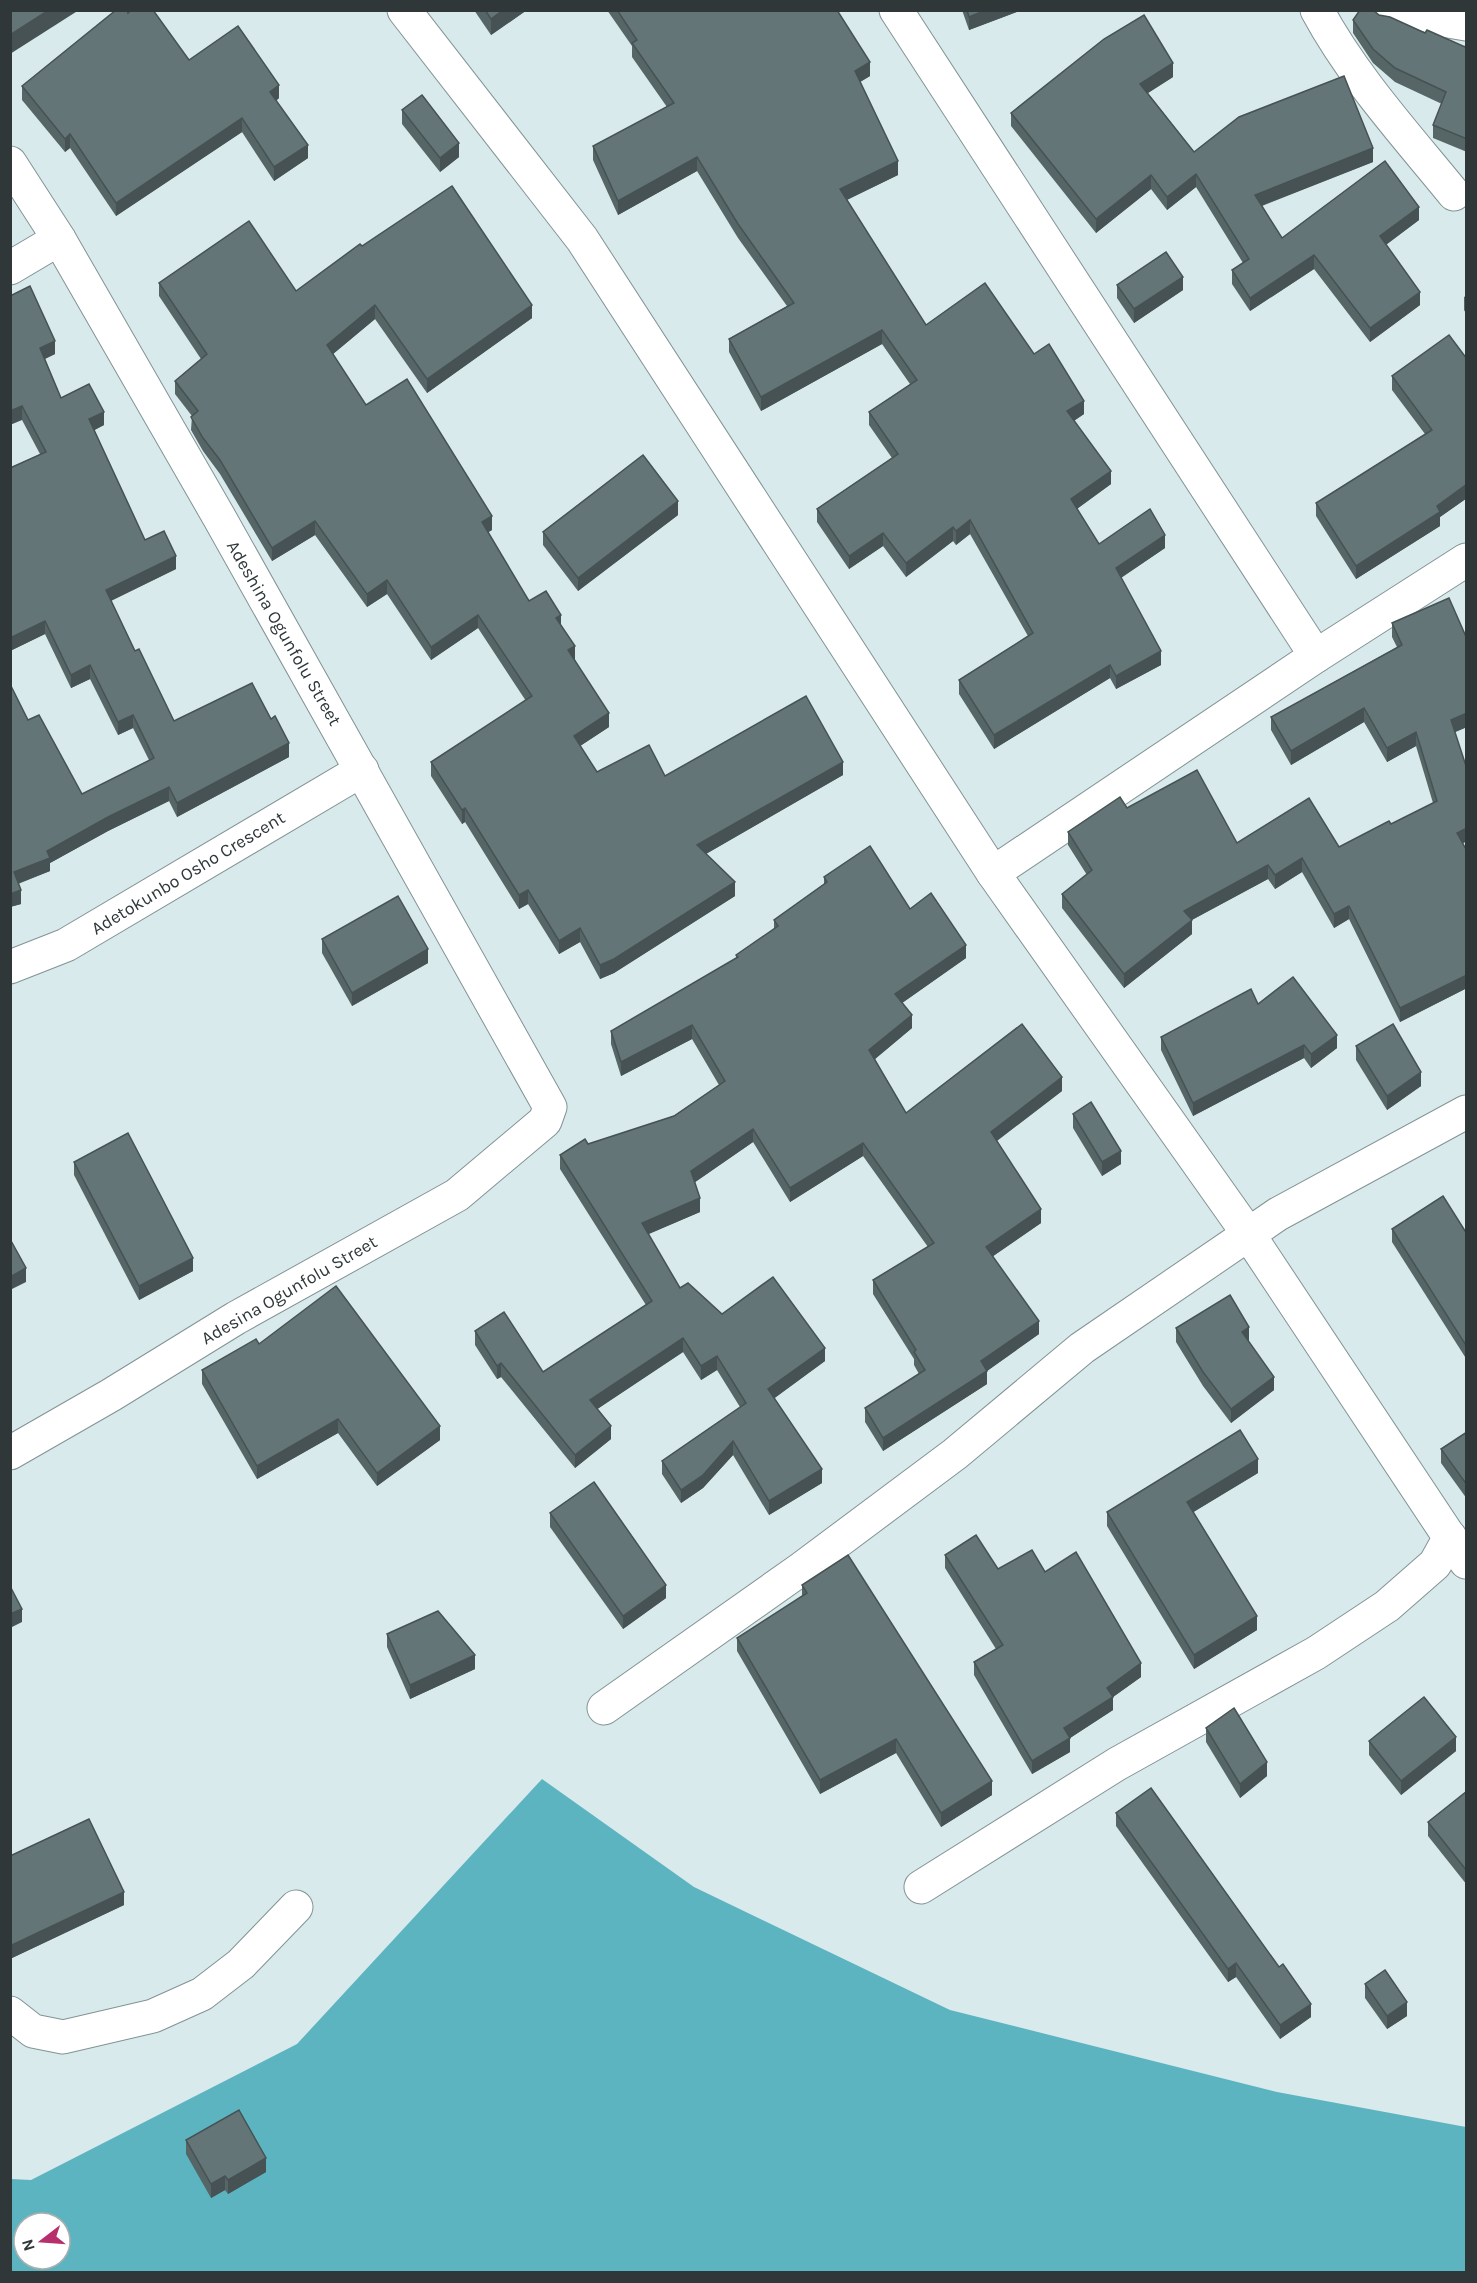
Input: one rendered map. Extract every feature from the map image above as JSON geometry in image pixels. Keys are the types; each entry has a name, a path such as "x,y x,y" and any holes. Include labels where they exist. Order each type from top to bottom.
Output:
{"street":[{"path":"404,10 582,239 993,873 1249,1235 1459,1550 1435,1564 1388,1606 1316,1653 1117,1764 921,1887"},
{"path":"896,10 1316,656"},
{"path":"1317,10 1332,38 1371,92 1454,194"},
{"path":"1383,10 1467,24"},
{"name":"Adeshina Ogunfolu Street","path":"10,164 59,239 362,770 550,1107"},
{"path":"10,268 59,239"},
{"path":"993,873 1316,656 1467,560"},
{"name":"Adetokunbo Osho Crescent","path":"10,967 66,945 362,770"},
{"name":"Adesina Ogunfolu Street","path":"10,1453 236,1318 457,1195 545,1120 550,1107"},
{"path":"604,1708 801,1569 955,1454 1082,1348 1278,1214 1467,1112"},
{"path":"10,2013 33,2031 63,2037 153,2016 202,1994 241,1964 296,1907"}],"shaded area":[{"path":"542,1779 694,1887 950,2010 1277,2092 1466,2127 1466,2272 11,2272 11,2179 31,2180 297,2044"}],"building":[{"path":"10,10 49,10 10,35"},
{"path":"116,10 127,10 128,13 131,10 153,10 189,60 238,26 279,85 270,92 308,145 274,167 242,118 116,203 70,134 65,139 22,86"},
{"path":"485,10 503,10 491,19"},
{"path":"617,10 837,10 870,62 855,71 898,161 840,189 926,325 985,283 1034,354 1049,344 1084,401 1067,411 1111,471 1071,499 1099,544 1150,509 1165,535 1116,568 1161,651 1116,676 1110,665 994,735 959,680 1033,633 970,520 956,531 953,527 906,563 883,533 849,556 817,509 898,454 869,412 917,380 882,330 761,397 729,339 794,303 738,224 697,157 618,201 593,146 674,103 632,43 637,40"},
{"path":"967,10 986,10 969,17"},
{"path":"1360,10 1373,10 1379,15 1390,17 1425,33 1427,30 1465,47 1467,42 1467,139 1433,125 1446,92 1395,68 1373,49 1353,20"},
{"path":"1144,15 1173,63 1140,84 1194,152 1239,117 1344,76 1373,148 1255,195 1282,238 1385,161 1419,207 1380,236 1420,292 1370,328 1314,255 1250,298 1232,270 1249,259 1196,174 1167,197 1151,175 1096,219 1011,113 1104,39"},
{"path":"422,95 459,143 440,158 402,110"},
{"path":"452,186 532,305 427,379 375,305 327,345 366,405 407,379 492,516 482,522 529,601 546,591 561,615 556,618 575,646 568,650 609,713 574,736 597,772 649,745 665,776 806,696 843,762 697,845 735,882 614,959 600,965 580,928 559,941 528,890 519,895 465,808 462,810 431,762 532,696 478,615 431,647 387,580 367,594 315,521 272,548 220,460 191,417 198,411 175,381 207,354 159,283 249,221 296,291 360,244 362,246"},
{"path":"1166,252 1183,277 1134,309 1117,285"},
{"path":"30,286 55,341 40,348 61,398 89,384 104,412 89,419 145,540 164,531 176,556 106,590 135,651 139,649 174,721 252,683 271,719 275,716 289,743 177,803 169,787 108,817 47,851 50,858 14,872 21,890 10,894 10,684 28,720 39,715 82,794 154,758 133,715 118,722 90,665 71,675 45,621 10,638 10,468 46,452 22,406 10,411 10,296"},
{"path":"1449,335 1467,359 1467,484 1437,506 1440,512 1356,566 1316,503 1432,430 1392,376"},
{"path":"643,455 678,501 578,578 543,532"},
{"path":"1449,598 1467,639 1467,713 1451,720 1467,769 1467,828 1457,833 1467,851 1467,975 1400,1008 1349,906 1334,914 1302,858 1275,875 1268,865 1184,911 1192,920 1124,974 1062,894 1092,870 1068,832 1120,797 1127,808 1197,770 1237,843 1309,798 1339,847 1389,821 1391,824 1437,801 1416,732 1387,748 1364,708 1291,751 1271,717 1402,645 1392,623"},
{"path":"870,846 910,909 931,893 966,945 895,994 912,1015 869,1050 906,1113 1022,1024 1062,1077 991,1132 1041,1209 986,1247 1039,1321 981,1361 987,1371 883,1438 865,1408 925,1370 914,1352 916,1350 873,1280 934,1243 863,1143 790,1188 753,1129 691,1171 700,1198 642,1223 680,1288 688,1283 722,1314 773,1277 825,1348 768,1389 822,1469 769,1501 733,1441 703,1475 681,1490 662,1461 746,1403 717,1356 701,1366 683,1338 590,1400 611,1426 575,1455 501,1363 497,1366 475,1331 504,1312 543,1372 652,1301 560,1155 585,1139 588,1144 674,1116 725,1081 692,1025 621,1062 611,1031 738,957 736,955 778,926 774,920 827,882 824,877"},
{"path":"398,896 428,949 352,993 322,939"},
{"path":"1293,977 1337,1035 1311,1054 1304,1045 1193,1103 1161,1037 1251,989 1258,1004"},
{"path":"1393,1024 1421,1072 1387,1096 1356,1046"},
{"path":"1091,1102 1121,1151 1102,1162 1073,1114"},
{"path":"128,1133 193,1258 139,1286 74,1162"},
{"path":"1443,1196 1467,1234 1467,1347 1392,1229"},
{"path":"10,1239 26,1268 10,1277"},
{"path":"336,1286 440,1426 377,1473 338,1419 257,1466 202,1370 256,1339 259,1344"},
{"path":"1230,1295 1249,1327 1242,1332 1274,1377 1231,1409 1203,1372 1176,1328"},
{"path":"1240,1430 1258,1459 1187,1502 1257,1616 1194,1655 1107,1512"},
{"path":"1467,1432 1467,1485 1441,1449"},
{"path":"594,1482 666,1585 623,1616 550,1513"},
{"path":"976,1535 998,1569 1032,1550 1045,1572 1076,1552 1141,1663 1107,1688 1113,1697 1064,1728 1070,1738 1032,1761 974,1662 1003,1645 945,1555"},
{"path":"848,1555 992,1781 941,1813 896,1739 820,1780 737,1638 807,1593 802,1585"},
{"path":"10,1586 22,1609 10,1614"},
{"path":"438,1611 475,1655 410,1685 387,1634"},
{"path":"1424,1697 1456,1737 1401,1781 1369,1741"},
{"path":"1234,1708 1267,1762 1240,1784 1206,1728"},
{"path":"1151,1788 1279,1967 1283,1964 1311,2004 1280,2025 1236,1963 1228,1969 1116,1813"},
{"path":"1467,1791 1467,1871 1428,1822"},
{"path":"89,1819 124,1892 12,1945 10,1941 10,1856"},
{"path":"1385,1970 1407,2002 1387,2016 1365,1984"},
{"path":"239,2110 266,2158 228,2180 225,2176 211,2184 186,2140"}]}
